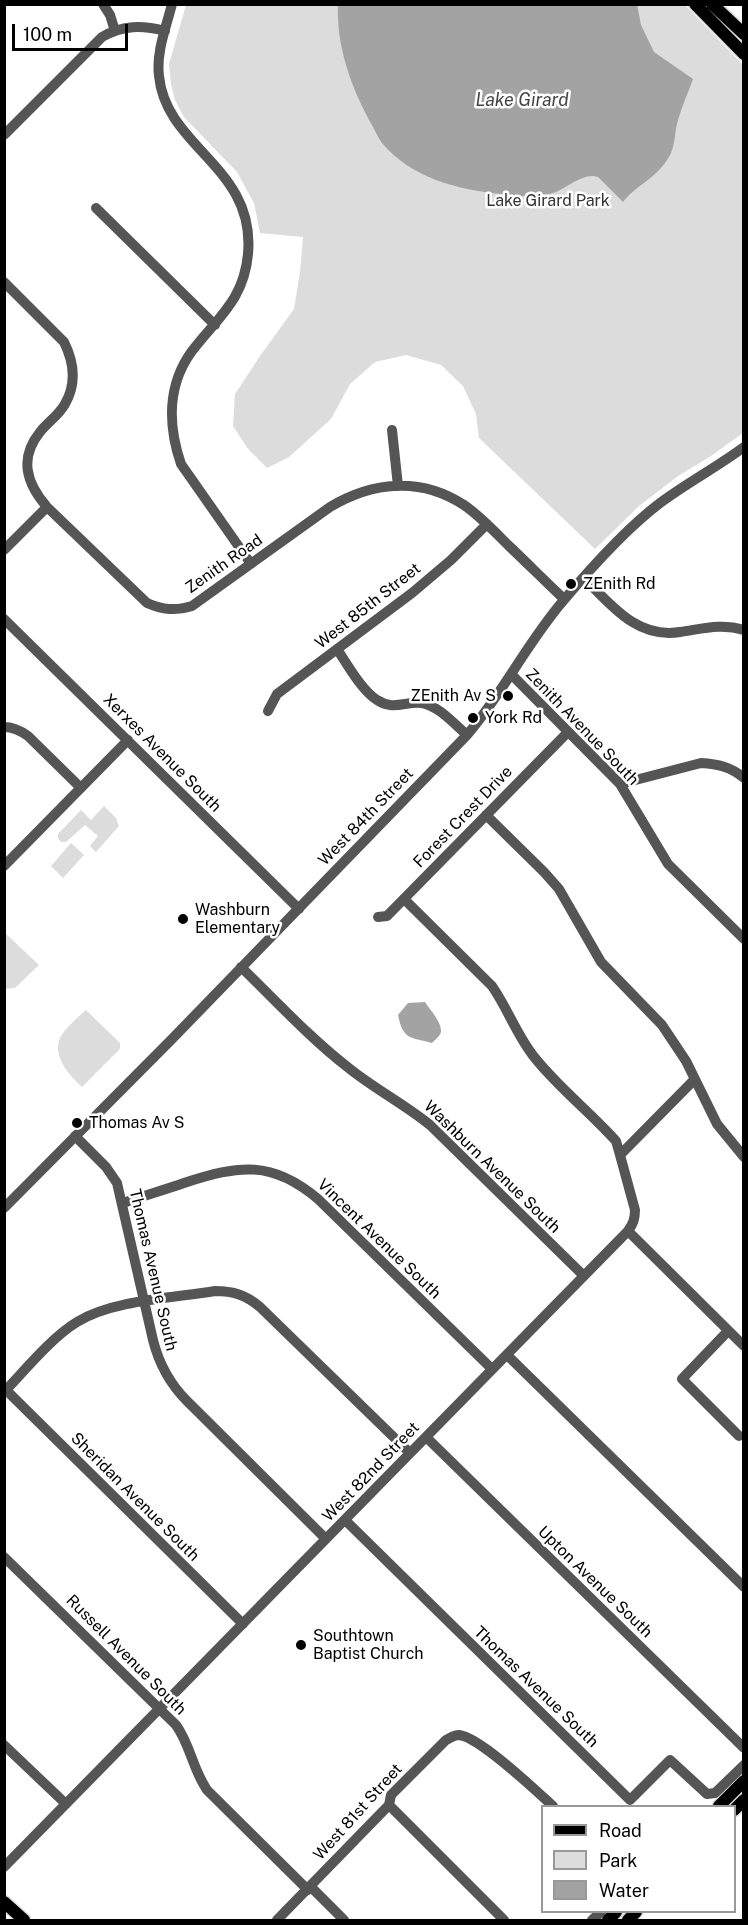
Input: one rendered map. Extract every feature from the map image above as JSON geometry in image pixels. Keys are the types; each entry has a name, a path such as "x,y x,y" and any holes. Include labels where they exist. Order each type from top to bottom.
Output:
{"main road":[{"path":"695,4 744,54"},
{"path":"715,4 724,16 744,34"},
{"path":"720,1805 744,1781"},
{"path":"4,1902 24,1920"}],"street":[{"path":"103,4 115,30"},
{"path":"172,4 159,58 158,75 161,91 175,121 226,178 237,195 248,233 248,253 245,273 238,292 228,309 191,352 182,368 175,387 171,426 174,445 181,464 251,564"},
{"path":"4,135 93,45 115,30 139,26 165,32"},
{"path":"96,208 215,325"},
{"name":"Zenith Road","path":"4,282 64,342 73,366 70,392 65,404 41,431 28,453 28,478 33,489 47,507 147,603 157,607 180,609 192,606 347,497 366,489 398,486 426,489 463,504 487,524 564,599"},
{"path":"392,430 398,486"},
{"name":"West 84th Street","path":"4,1208 467,735 489,709 530,643 564,599 638,522 658,505 743,448"},
{"path":"4,550 47,507"},
{"name":"West 85th Street","path":"268,711 277,694 412,593 451,560 487,524"},
{"path":"584,578 622,615 644,629 669,633 718,626 744,630"},
{"name":"Xerxes Avenue South","path":"4,619 298,909"},
{"path":"337,649 367,692 383,709 414,703 431,706 467,735"},
{"name":"Zenith Avenue South","path":"511,674 620,784 668,864 744,939"},
{"path":"4,727 20,730 28,736 81,788"},
{"name":"Forest Crest Drive","path":"378,917 387,916 568,732"},
{"path":"4,866 128,740"},
{"path":"620,784 701,763 725,766 744,778"},
{"path":"486,815 559,889 601,962 662,1024 686,1061 717,1124 744,1157"},
{"path":"404,899 492,986 535,1058 616,1141 635,1210 633,1225 628,1231 744,1346"},
{"name":"Washburn Avenue South","path":"241,967 333,1056 430,1125 584,1276"},
{"path":"620,1155 695,1079"},
{"name":"Thomas Avenue South","path":"75,1136 113,1174 117,1183 157,1357 174,1388 326,1539"},
{"name":"Vincent Avenue South","path":"123,1203 214,1173 232,1170 251,1169 287,1178 304,1187 318,1199 492,1369"},
{"name":"West 82nd Street","path":"4,1867 628,1231"},
{"path":"5,1391 61,1334 75,1323 108,1308 215,1291 233,1292 251,1299 410,1453"},
{"path":"728,1331 682,1379 739,1436"},
{"path":"507,1355 744,1587"},
{"name":"Sheridan Avenue South","path":"5,1391 243,1624"},
{"name":"Upton Avenue South","path":"426,1437 744,1748"},
{"name":"Thomas Avenue South","path":"345,1520 630,1800 670,1760 707,1794 715,1793 744,1766"},
{"name":"Russell Avenue South","path":"4,1557 176,1725 185,1737 198,1777 207,1790 344,1920"},
{"name":"West 81st Street","path":"277,1920 389,1805 392,1796 446,1740 457,1735 467,1737 501,1760 552,1805"},
{"path":"4,1745 66,1804"},
{"path":"389,1805 504,1920"}],"green space":[{"name":"Lake Girard Park","path":"186,5 685,5 743,65 743,433 678,476 639,506 595,549 479,438 476,414 463,386 441,365 406,355 375,362 350,384 331,419 289,457 267,468 248,449 233,426 235,394 294,309 303,237 260,233 254,203 237,172 184,117 175,100 169,64"},
{"path":"104,806 116,818 119,826 96,852 90,846 98,836 85,825 66,842 61,842 58,834 81,810 91,820"},
{"path":"71,843 84,855 63,878 51,866"},
{"path":"4,932 39,965 15,988 5,989"},
{"path":"86,1010 120,1043 120,1049 82,1087 63,1066 58,1045 65,1030"}],"water":[{"name":"Lake Girard","path":"338,4 637,4 641,25 654,52 693,79 678,120 670,155 657,172 623,202 598,177 593,176 582,178 553,193 519,196 453,185 407,165 381,141 365,113 347,68 338,20"},
{"path":"425,1002 441,1028 440,1034 432,1043 413,1038 405,1033 398,1015 408,1003"}],"place":[{"name":"ZEnith Rd","path":"571,584"},
{"name":"ZEnith Av S","path":"508,696"},
{"name":"York Rd","path":"473,718"},
{"name":"Washburn Elementary","path":"183,919"},
{"name":"Thomas Av S","path":"77,1123"},
{"name":"Southtown Baptist Church","path":"301,1645"}]}
